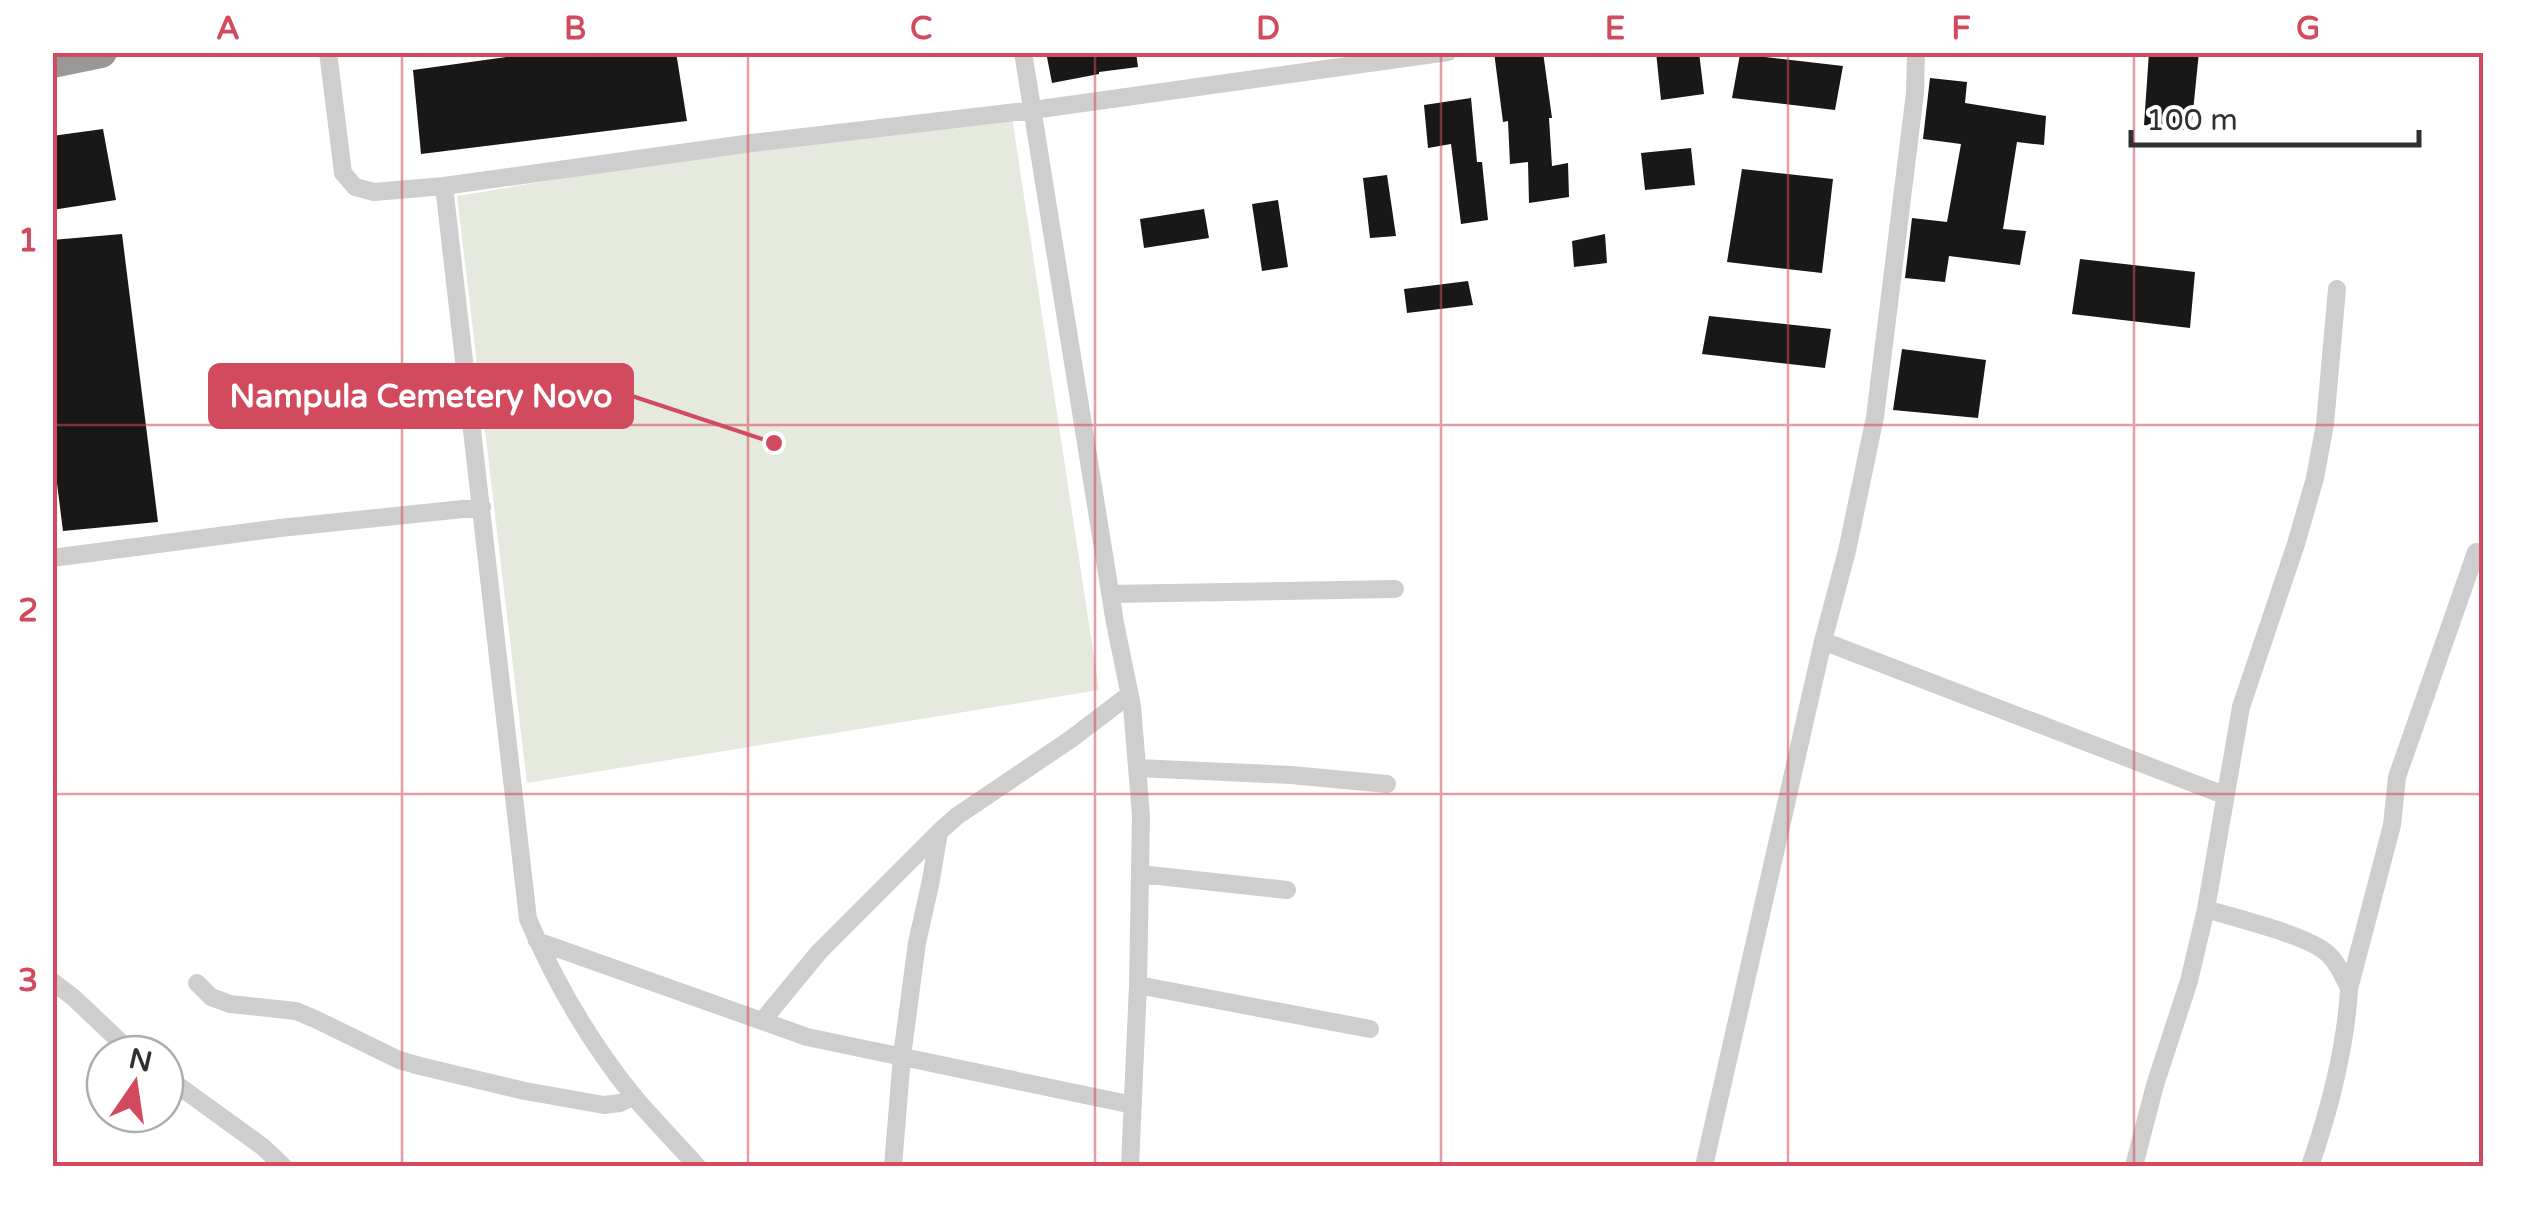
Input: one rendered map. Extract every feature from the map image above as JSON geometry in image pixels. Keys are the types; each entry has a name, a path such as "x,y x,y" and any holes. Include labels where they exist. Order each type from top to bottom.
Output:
{"highway":[{"path":"52,62 100,52"}],"street":[{"path":"328,52 343,174 355,187 374,192 1033,110 1448,52"},
{"path":"1023,52 1110,594 1130,695 1138,768 1138,985 1130,1166"},
{"path":"1704,1166 1874,418 1915,92 1916,52"},
{"path":"444,186 528,919 546,964 584,1027 634,1096 697,1166"},
{"path":"2134,1166 2155,1085 2189,982 2206,909 2241,708 2315,478 2325,424 2337,289"},
{"path":"52,558 482,507"},
{"path":"2310,1166 2340,1052 2349,989 2389,838 2397,778 2476,552"},
{"path":"1110,594 1395,590"},
{"path":"1823,640 2224,795"},
{"path":"762,1020 819,952 957,816 1130,695"},
{"path":"1138,768 1387,784"},
{"path":"892,1166 917,943 940,832"},
{"path":"1140,874 1287,890"},
{"path":"2206,909 2310,942 2327,953 2341,970 2349,989"},
{"path":"537,941 806,1037 1133,1105"},
{"path":"52,981 112,1034"},
{"path":"197,984 211,996 230,1004 315,1018 399,1060 420,1066 525,1091 604,1104 620,1103 634,1096"},
{"path":"1138,985 1370,1029"},
{"path":"185,1091 283,1166"}],"shaded area":[{"path":"1010,104 1099,690 527,783 457,196"}],"building":[{"path":"543,52 676,52 687,121 421,154 413,70"},
{"path":"1046,52 1136,52 1138,67 1052,83"},
{"path":"1494,52 1543,52 1552,118 1552,166 1568,163 1569,197 1529,203 1528,162 1510,164 1508,121 1503,122"},
{"path":"1656,52 1699,52 1704,94 1661,100"},
{"path":"2149,52 2199,52 2191,131 2144,125"},
{"path":"1740,54 1843,66 1835,110 1732,98"},
{"path":"1930,78 1967,82 1965,103 2046,116 2044,145 2017,142 2003,229 2026,231 2020,265 1949,256 1945,282 1905,278 1912,218 1947,222 1961,144 1923,139"},
{"path":"1471,98 1488,220 1461,224 1451,144 1428,148 1424,105"},
{"path":"103,129 116,200 52,210 52,136"},
{"path":"1691,148 1695,185 1645,190 1641,153"},
{"path":"1742,169 1833,179 1822,273 1727,262"},
{"path":"1387,175 1396,236 1370,238 1363,178"},
{"path":"1278,200 1288,267 1262,271 1252,204"},
{"path":"1204,209 1209,238 1144,248 1140,219"},
{"path":"122,234 158,522 63,531 52,444 52,240"},
{"path":"1605,234 1607,263 1574,267 1572,241"},
{"path":"2080,259 2195,272 2190,328 2072,314"},
{"path":"1468,281 1473,305 1407,313 1404,289"},
{"path":"1709,316 1831,329 1825,368 1702,354"},
{"path":"1902,349 1986,360 1978,418 1893,410"}],"place":[{"name":"Nampula Cemetery Novo","path":"774,443"}]}
